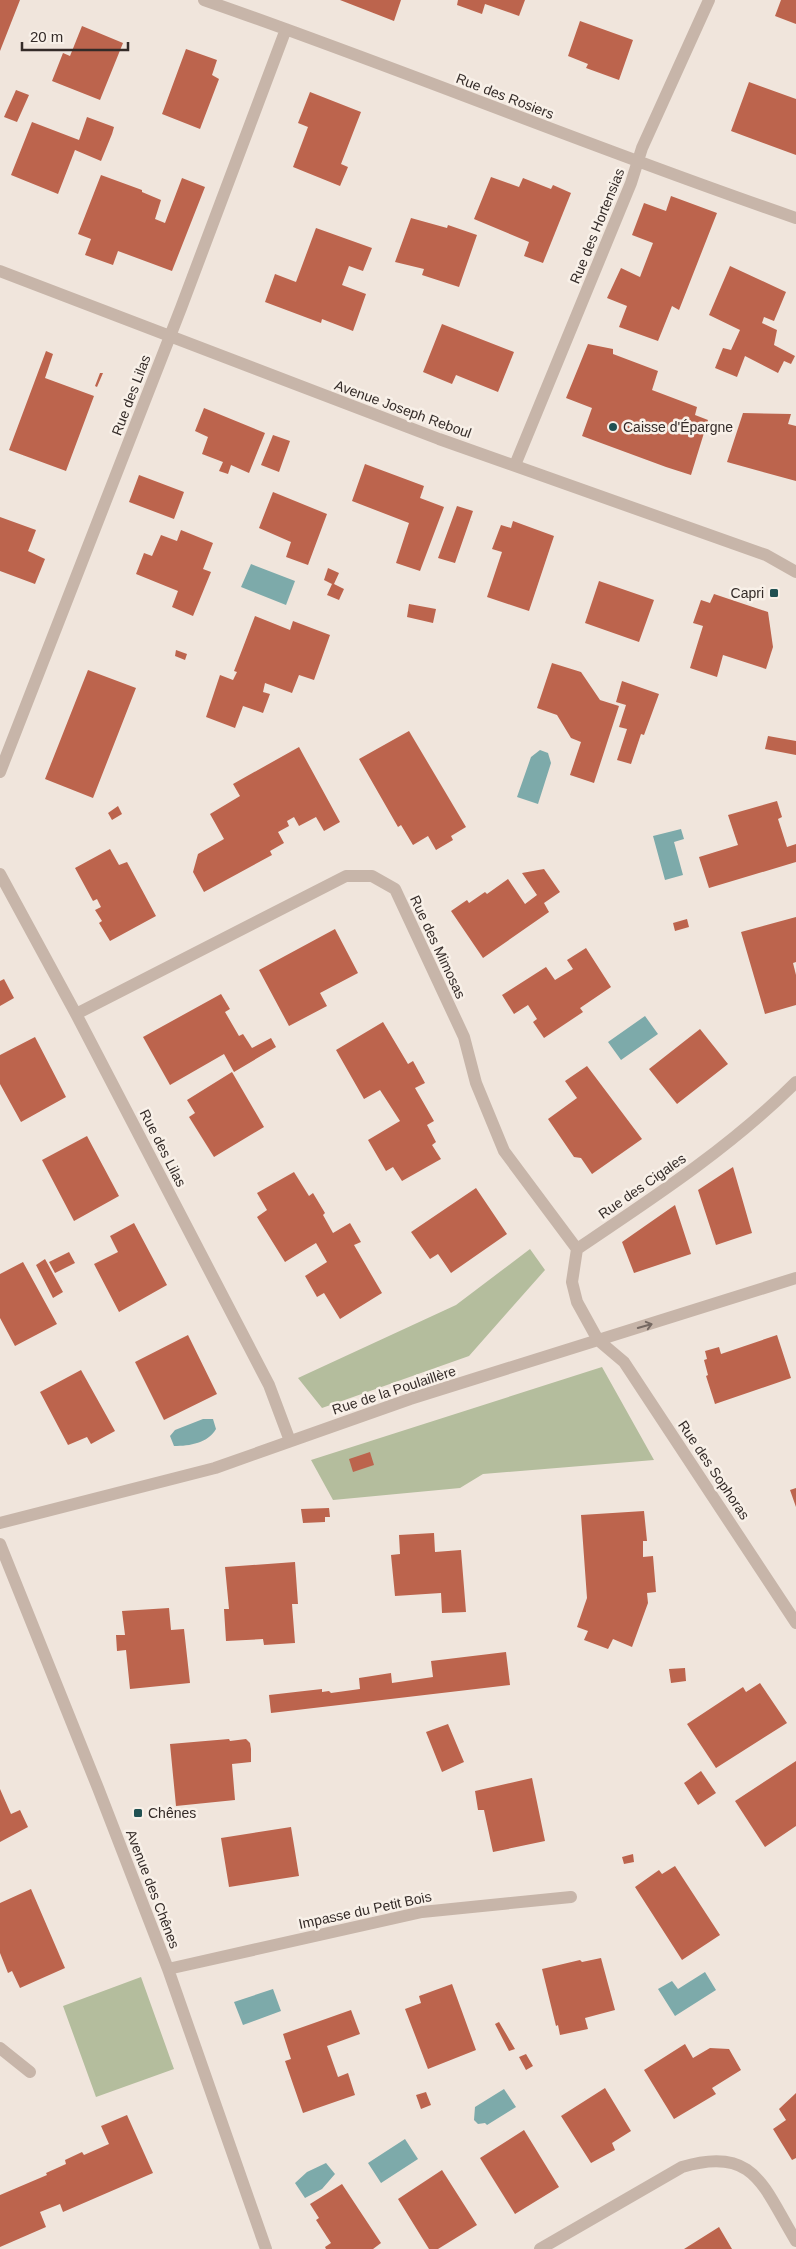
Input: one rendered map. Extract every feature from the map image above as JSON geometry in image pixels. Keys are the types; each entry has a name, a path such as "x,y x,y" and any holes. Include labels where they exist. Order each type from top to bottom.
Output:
{"street":[{"name":"Rue des Rosiers","path":"204,0 286,29 638,163 796,218"},
{"name":"Rue des Hortensias","path":"515,465 638,163 642,148 709,0"},
{"name":"Rue des Lilas","path":"0,772 170,337 286,29"},
{"name":"Avenue Joseph Reboul","path":"0,271 439,439 766,555 796,572"},
{"name":"Rue des Lilas","path":"0,874 76,1014 269,1385 290,1441"},
{"name":"Rue des Mimosas","path":"76,1014 346,876 372,876 395,889 464,1037 476,1083 504,1151 576,1249"},
{"name":"Rue des Cigales","path":"576,1249 678,1181 772,1107 796,1082"},
{"path":"576,1249 572,1282 577,1302 598,1340"},
{"name":"Rue de la Poulaillère","path":"0,1523 215,1468 410,1399 796,1278"},
{"name":"Rue des Sophoras","path":"598,1340 624,1362 796,1623"},
{"name":"Avenue des Chênes","path":"0,1544 168,1969 266,2249"},
{"name":"Impasse du Petit Bois","path":"168,1969 422,1912 571,1897"},
{"path":"0,2048 30,2072"},
{"path":"540,2249 682,2167 702,2161 720,2160 734,2162 746,2168 757,2178 796,2241"}],"green space":[{"path":"530,1249 545,1270 469,1356 322,1408 298,1378 456,1305"},
{"path":"602,1367 654,1460 483,1474 460,1488 333,1500 311,1460"},
{"path":"141,1977 174,2069 96,2097 63,2006"}],"water":[{"path":"251,564 295,581 286,605 241,587"},
{"path":"540,750 548,753 551,763 538,804 517,797 531,757"},
{"path":"681,829 684,839 674,842 683,875 665,880 653,836"},
{"path":"645,1016 658,1034 621,1060 608,1042"},
{"path":"203,1419 213,1419 216,1429 213,1434 198,1443 174,1446 170,1436 175,1430"},
{"path":"705,1972 716,1990 675,2016 658,1989 672,1981 678,1989"},
{"path":"273,1989 281,2011 243,2025 234,2002"},
{"path":"504,2089 516,2107 487,2125 485,2123 478,2124 474,2120 475,2107"},
{"path":"405,2139 418,2159 381,2183 368,2163"},
{"path":"326,2163 335,2174 322,2189 305,2198 295,2183 307,2172"}],"building":[{"path":"0,0 20,0 0,51"},
{"path":"340,0 401,0 394,21"},
{"path":"458,0 525,0 519,16 485,4 482,14 457,5"},
{"path":"781,0 796,0 796,24 775,16"},
{"path":"580,21 633,40 619,80 586,68 588,64 568,56"},
{"path":"82,26 123,43 100,100 52,81 63,53 70,56"},
{"path":"186,49 217,60 212,75 219,79 200,129 162,114"},
{"path":"749,82 796,99 796,155 731,131"},
{"path":"16,90 29,95 17,122 4,117"},
{"path":"310,92 361,112 341,164 348,167 340,186 293,167 308,127 298,123"},
{"path":"87,117 114,127 112,134 101,161 75,150 58,194 11,175 32,122 79,140"},
{"path":"101,175 142,190 142,192 161,200 155,219 165,223 182,178 205,187 172,271 118,251 113,265 85,255 91,239 78,234"},
{"path":"491,177 519,187 523,178 551,189 553,185 571,193 543,263 524,256 529,242 474,219"},
{"path":"671,196 717,213 679,310 672,306 658,341 619,327 627,306 607,298 621,268 640,277 653,243 632,235 644,203 666,211"},
{"path":"411,218 447,228 448,225 477,235 459,287 422,275 424,269 395,262"},
{"path":"316,228 372,248 363,271 349,266 342,285 366,294 353,331 322,319 321,323 265,302 275,274 296,282"},
{"path":"730,266 786,292 774,321 764,317 762,323 777,330 774,345 795,356 791,364 784,361 778,373 745,356 737,377 715,368 723,348 731,350 740,330 709,315"},
{"path":"442,324 514,352 498,392 456,375 452,384 423,372"},
{"path":"588,344 613,349 613,354 658,371 652,390 697,407 695,415 708,420 691,475 582,436 592,408 566,398"},
{"path":"46,351 53,354 45,378 94,396 66,471 9,450"},
{"path":"100,373 103,373 97,387 95,386"},
{"path":"204,408 265,433 249,473 231,465 228,474 219,471 223,462 202,454 208,437 195,431"},
{"path":"743,413 791,414 788,424 796,426 796,481 727,462"},
{"path":"273,435 290,441 279,472 261,465"},
{"path":"365,464 424,486 420,498 444,507 420,571 396,563 409,523 352,501"},
{"path":"139,475 184,492 174,519 129,502"},
{"path":"273,492 327,514 308,565 286,557 291,542 259,528"},
{"path":"457,506 473,511 455,563 438,558"},
{"path":"0,517 36,530 28,551 45,559 35,584 0,571"},
{"path":"513,521 554,536 529,611 487,597 502,552 492,549 501,525 511,528"},
{"path":"181,530 213,543 203,569 211,572 193,616 172,607 178,591 136,574 144,553 152,556 161,535 177,541"},
{"path":"328,568 339,573 334,584 344,589 339,600 327,595 332,584 324,580"},
{"path":"599,581 654,600 639,642 585,623"},
{"path":"714,594 768,612 773,647 766,669 723,655 717,677 690,668 703,626 693,623 701,600 710,603"},
{"path":"409,604 436,609 433,623 407,617"},
{"path":"255,616 290,630 293,621 330,635 314,680 299,675 292,693 265,683 263,692 270,694 263,713 243,706 235,728 206,717 220,675 233,680 237,672 234,671"},
{"path":"176,650 187,654 185,660 175,656"},
{"path":"552,663 581,672 600,700 619,706 594,783 570,775 581,742 571,738 557,715 537,708"},
{"path":"88,670 136,688 93,798 45,779"},
{"path":"622,681 659,694 644,735 641,734 631,764 617,760 627,729 619,727 626,705 616,702"},
{"path":"409,731 466,827 451,836 453,840 436,850 428,836 413,845 401,825 398,827 359,759"},
{"path":"768,736 796,741 796,755 765,749"},
{"path":"299,747 340,822 324,831 316,817 299,826 294,817 287,821 289,826 278,832 284,843 270,851 272,855 204,892 193,872 198,854 224,839 210,814 240,796 233,784"},
{"path":"777,801 782,817 778,819 787,847 796,844 796,862 709,888 699,857 738,845 728,815"},
{"path":"118,806 122,814 112,820 108,813"},
{"path":"110,849 119,865 127,862 156,916 110,941 99,923 102,921 95,910 101,907 97,899 93,901 75,868"},
{"path":"544,869 560,892 544,903 549,912 483,958 451,911 467,900 469,903 485,892 487,894 508,879 525,904 537,895 522,873"},
{"path":"796,917 796,962 793,963 796,975 796,1005 765,1014 741,932"},
{"path":"687,919 689,927 675,931 673,923"},
{"path":"335,929 358,973 320,993 327,1006 289,1026 259,970"},
{"path":"586,948 611,987 580,1008 583,1012 544,1038 533,1022 537,1019 528,1005 514,1014 502,995 546,967 555,980 573,969 567,960"},
{"path":"4,979 14,998 0,1006 0,981"},
{"path":"221,994 230,1009 225,1012 239,1036 243,1034 252,1048 271,1038 276,1047 234,1072 224,1054 170,1085 143,1037"},
{"path":"383,1022 408,1064 413,1061 425,1083 415,1088 434,1121 427,1125 436,1142 432,1145 441,1159 402,1181 393,1167 386,1171 368,1140 400,1121 380,1090 364,1099 336,1050"},
{"path":"700,1029 728,1064 677,1104 649,1069"},
{"path":"35,1037 66,1097 21,1122 0,1084 0,1055"},
{"path":"587,1066 642,1139 592,1174 581,1158 574,1157 548,1119 577,1098 565,1081"},
{"path":"232,1072 264,1127 214,1157 189,1117 195,1113 187,1100"},
{"path":"87,1136 119,1196 74,1221 42,1160"},
{"path":"733,1167 752,1233 716,1245 698,1190"},
{"path":"294,1172 309,1196 313,1193 325,1213 323,1215 333,1233 350,1223 361,1242 354,1245 382,1293 340,1319 324,1293 317,1297 305,1276 327,1262 316,1243 285,1262 257,1217 267,1210 257,1193"},
{"path":"476,1188 507,1234 451,1273 438,1254 430,1259 411,1232"},
{"path":"675,1205 691,1254 634,1273 622,1242"},
{"path":"134,1223 167,1285 119,1312 94,1264 118,1252 110,1236"},
{"path":"69,1252 75,1263 55,1273 49,1262"},
{"path":"45,1259 63,1292 53,1298 36,1265"},
{"path":"23,1262 57,1324 15,1346 0,1318 0,1274"},
{"path":"188,1335 217,1394 164,1420 135,1362"},
{"path":"777,1335 791,1378 715,1404 706,1376 708,1375 704,1360 707,1359 705,1351 719,1347 721,1354"},
{"path":"81,1370 115,1431 91,1444 87,1437 68,1445 40,1392"},
{"path":"370,1452 374,1465 353,1472 349,1459"},
{"path":"796,1488 796,1507 790,1490"},
{"path":"329,1508 330,1517 325,1517 325,1522 303,1523 301,1509"},
{"path":"644,1511 647,1541 643,1541 643,1557 653,1556 656,1592 647,1593 648,1603 632,1647 613,1639 608,1649 584,1640 588,1631 577,1627 587,1598 581,1515"},
{"path":"434,1533 435,1552 461,1550 466,1612 442,1613 441,1593 395,1596 391,1555 400,1554 399,1535"},
{"path":"295,1562 298,1604 292,1604 295,1643 264,1645 263,1639 226,1641 224,1609 229,1609 225,1567"},
{"path":"169,1608 171,1630 184,1629 190,1683 130,1689 126,1650 117,1651 116,1635 125,1635 122,1611"},
{"path":"506,1652 510,1685 271,1713 269,1695 322,1689 322,1692 329,1691 331,1693 360,1689 359,1678 391,1673 392,1683 433,1677 431,1661"},
{"path":"685,1668 686,1681 671,1683 669,1669"},
{"path":"760,1683 787,1723 716,1768 687,1724 743,1687 746,1692"},
{"path":"448,1724 464,1762 442,1772 426,1732"},
{"path":"229,1739 230,1741 246,1739 250,1743 251,1749 251,1762 232,1764 235,1800 176,1806 170,1744"},
{"path":"796,1761 796,1826 765,1847 735,1801"},
{"path":"701,1771 716,1793 698,1805 684,1783"},
{"path":"532,1778 545,1841 493,1852 484,1810 478,1810 475,1791"},
{"path":"0,1789 11,1814 20,1810 28,1827 0,1842"},
{"path":"291,1827 299,1876 229,1887 221,1838"},
{"path":"633,1854 634,1862 624,1864 622,1857"},
{"path":"675,1866 720,1935 682,1960 635,1887 659,1870 662,1874"},
{"path":"31,1889 65,1968 20,1988 12,1971 8,1973 0,1953 0,1903"},
{"path":"601,1958 615,2010 585,2018 588,2029 560,2035 542,1969 580,1960 582,1962"},
{"path":"452,1984 476,2050 428,2069 405,2009 421,2003 419,1996"},
{"path":"351,2010 360,2034 327,2046 338,2077 348,2073 355,2095 303,2113 285,2061 291,2059 283,2034"},
{"path":"499,2022 515,2049 509,2051 495,2024"},
{"path":"685,2044 693,2058 710,2048 729,2049 741,2070 712,2088 716,2094 674,2119 644,2070"},
{"path":"526,2054 533,2066 526,2070 519,2057"},
{"path":"605,2088 631,2131 612,2143 615,2150 591,2163 561,2116"},
{"path":"426,2092 431,2105 421,2109 416,2095"},
{"path":"796,2093 796,2158 792,2160 773,2129 786,2120 779,2109"},
{"path":"127,2115 153,2173 63,2212 60,2204 40,2212 46,2227 0,2247 0,2195 47,2175 46,2173 66,2164 65,2160 82,2152 84,2155 109,2144 101,2126"},
{"path":"524,2130 559,2187 515,2214 480,2158"},
{"path":"442,2170 477,2225 438,2249 429,2249 398,2199"},
{"path":"342,2184 381,2243 373,2249 326,2249 325,2247 331,2243 316,2220 319,2218 310,2204"},
{"path":"719,2227 732,2249 684,2249"}],"place":[{"name":"Caisse d'Épargne","path":"613,427"},
{"name":"Capri","path":"774,593"},
{"name":"Chênes","path":"138,1813"}]}
